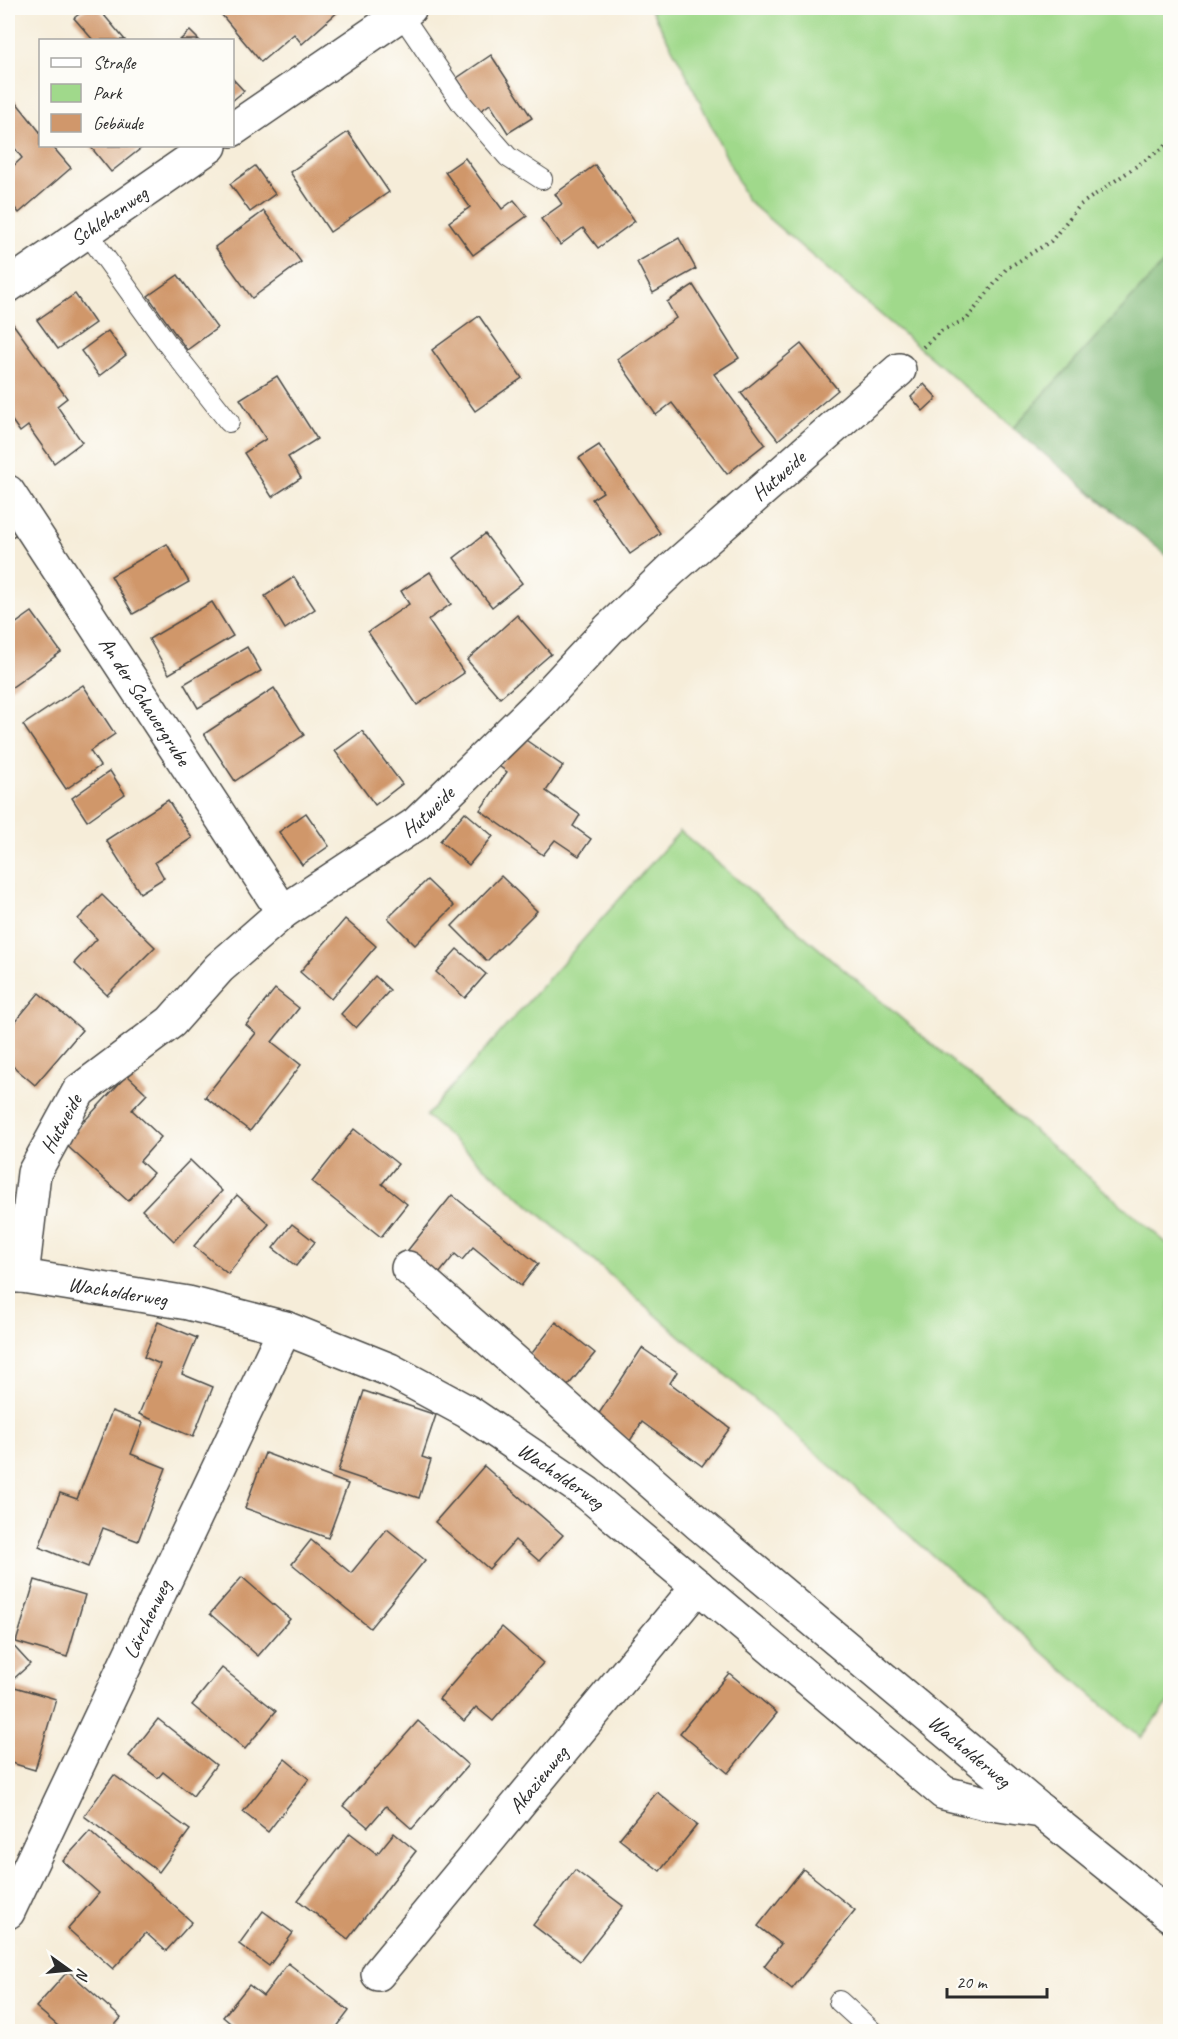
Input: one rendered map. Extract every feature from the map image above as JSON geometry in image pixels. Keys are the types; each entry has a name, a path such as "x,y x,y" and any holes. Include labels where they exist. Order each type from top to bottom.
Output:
{"street":[{"path":"234,129 406,10"},
{"name":"Schlehenweg","path":"8,286 209,147"},
{"name":"Hutweide","path":"15,1276 34,1173 79,1091 171,1022 219,968 283,912 416,824 541,702 609,629 670,570 898,370"},
{"name":"An der Schauergrube","path":"8,492 283,912"},
{"name":"Wacholderweg","path":"408,1268 699,1524 1041,1811 1170,1915"},
{"name":"Wacholderweg","path":"15,1276 188,1304 285,1328 390,1370 468,1412 587,1493 944,1793 985,1803 1041,1811"},
{"name":"Lärchenweg","path":"8,1912 285,1328"},
{"name":"Akazienweg","path":"378,1974 698,1586"}],"lane":[{"path":"406,10 470,113 508,157 542,179"},
{"path":"86,231 168,346 229,422"},
{"path":"839,2001 873,2031"}],"path":[{"path":"898,370 941,332 967,319 1006,269 1051,241 1080,205 1170,143"},
{"path":"1166,2031 1170,2029"}],"green space":[{"path":"650,8 1170,8 1170,259 1013,428 747,200 685,71"},
{"path":"1170,256 1170,558 1013,428"},
{"path":"680,831 1170,1246 1170,1701 1141,1738 426,1116"}],"building":[{"path":"87,8 98,8 124,39 92,39 74,18"},
{"path":"216,8 342,8 302,44 294,34 261,62"},
{"path":"190,31 198,39 181,39"},
{"path":"491,55 532,118 508,133 490,104 479,112 457,78"},
{"path":"234,80 244,91 234,99"},
{"path":"12,97 39,131 39,147 53,147 71,168 19,213 8,200 8,171 22,158 8,139 8,100"},
{"path":"348,132 389,192 330,232 290,172"},
{"path":"91,147 143,147 111,172"},
{"path":"465,158 502,209 514,200 527,216 473,255 449,222 470,207 445,172"},
{"path":"595,165 635,221 598,248 583,228 560,245 541,219 562,204 555,194"},
{"path":"255,166 275,194 250,212 230,184"},
{"path":"264,211 301,262 252,298 215,247"},
{"path":"679,238 696,269 653,293 637,262"},
{"path":"178,275 217,328 187,350 148,296"},
{"path":"693,285 739,358 714,374 765,444 727,474 672,403 656,415 617,359 676,318 667,302"},
{"path":"75,294 95,323 58,349 37,320"},
{"path":"479,316 522,378 475,411 432,350"},
{"path":"8,317 67,398 57,406 82,442 54,463 28,426 20,432 8,415"},
{"path":"108,331 126,355 99,376 81,351"},
{"path":"801,344 838,390 778,440 741,393"},
{"path":"277,376 317,439 288,457 301,478 272,497 244,453 266,439 240,399"},
{"path":"924,384 937,398 923,411 911,397"},
{"path":"599,445 660,533 630,554 592,499 603,492 579,458"},
{"path":"8,507 23,529 8,540"},
{"path":"485,534 522,583 492,607 454,558"},
{"path":"167,544 189,582 133,614 111,576"},
{"path":"430,572 451,604 428,620 464,673 417,705 368,632 409,604 401,591"},
{"path":"294,577 315,609 285,629 265,596"},
{"path":"212,602 233,636 169,674 149,639"},
{"path":"32,612 61,652 8,690 8,629"},
{"path":"517,615 551,654 500,698 467,660"},
{"path":"247,647 261,671 198,708 184,684"},
{"path":"83,685 115,734 90,751 100,766 66,789 23,725"},
{"path":"274,688 304,735 235,781 204,734"},
{"path":"362,731 402,784 375,805 335,751"},
{"path":"520,736 563,766 546,791 580,815 573,826 591,839 579,856 555,840 543,855 480,810 507,772 499,766"},
{"path":"110,771 125,794 87,821 72,798"},
{"path":"168,800 192,838 155,862 164,878 140,893 106,840"},
{"path":"465,812 493,836 469,865 440,841"},
{"path":"306,813 329,846 302,865 279,832"},
{"path":"501,876 537,911 487,961 452,926"},
{"path":"427,880 454,906 415,945 388,918"},
{"path":"102,895 155,947 107,995 74,963 97,939 78,919"},
{"path":"345,919 376,946 331,999 300,972"},
{"path":"457,949 486,974 465,998 436,972"},
{"path":"375,976 390,990 356,1028 341,1014"},
{"path":"275,989 299,1008 272,1042 301,1065 250,1131 205,1097 256,1033 246,1025"},
{"path":"39,993 82,1030 35,1085 8,1062 8,1030"},
{"path":"127,1075 147,1094 132,1110 161,1137 140,1161 153,1173 128,1201 64,1143"},
{"path":"354,1129 398,1164 382,1184 407,1204 381,1237 312,1182"},
{"path":"190,1160 222,1191 174,1241 142,1210"},
{"path":"237,1195 269,1224 228,1274 194,1246"},
{"path":"452,1195 538,1264 521,1286 473,1247 462,1260 455,1254 434,1280 404,1255"},
{"path":"292,1224 315,1242 296,1266 273,1248"},
{"path":"158,1322 197,1338 182,1374 213,1387 193,1437 139,1414 160,1364 144,1357"},
{"path":"556,1322 595,1353 567,1387 529,1357"},
{"path":"642,1348 677,1372 670,1383 730,1428 702,1466 642,1422 630,1441 596,1418"},
{"path":"364,1391 436,1415 422,1457 431,1460 419,1498 338,1471"},
{"path":"112,1411 143,1423 131,1454 166,1468 138,1541 103,1528 88,1567 39,1547 60,1493 77,1499"},
{"path":"265,1453 348,1484 328,1538 245,1508"},
{"path":"484,1466 563,1535 539,1561 515,1540 489,1569 435,1522"},
{"path":"387,1529 425,1560 370,1628 292,1564 311,1540 351,1573"},
{"path":"242,1577 290,1619 258,1656 210,1614"},
{"path":"35,1580 85,1595 67,1657 16,1642"},
{"path":"502,1627 543,1663 493,1721 476,1707 464,1721 439,1699"},
{"path":"8,1640 30,1664 9,1683 8,1681"},
{"path":"222,1668 276,1711 245,1749 192,1705"},
{"path":"729,1673 777,1713 728,1773 680,1733"},
{"path":"8,1685 56,1699 35,1770 8,1762"},
{"path":"158,1719 216,1765 193,1796 163,1772 158,1778 129,1756"},
{"path":"418,1721 468,1765 412,1829 386,1806 368,1827 343,1806"},
{"path":"285,1759 309,1779 268,1832 243,1812"},
{"path":"114,1775 190,1830 159,1872 84,1816"},
{"path":"657,1792 697,1825 660,1871 619,1839"},
{"path":"90,1831 192,1922 166,1951 146,1933 113,1969 68,1929 99,1893 63,1861"},
{"path":"350,1833 377,1854 394,1833 416,1851 348,1939 298,1900"},
{"path":"803,1869 855,1910 792,1989 764,1966 781,1944 758,1926"},
{"path":"575,1870 623,1906 580,1961 533,1925"},
{"path":"263,1911 293,1933 269,1966 239,1944"},
{"path":"288,1963 349,2011 333,2032 241,2032 223,2017 249,1985 263,1996"},
{"path":"68,1971 121,2018 109,2032 65,2032 36,2007"}]}
